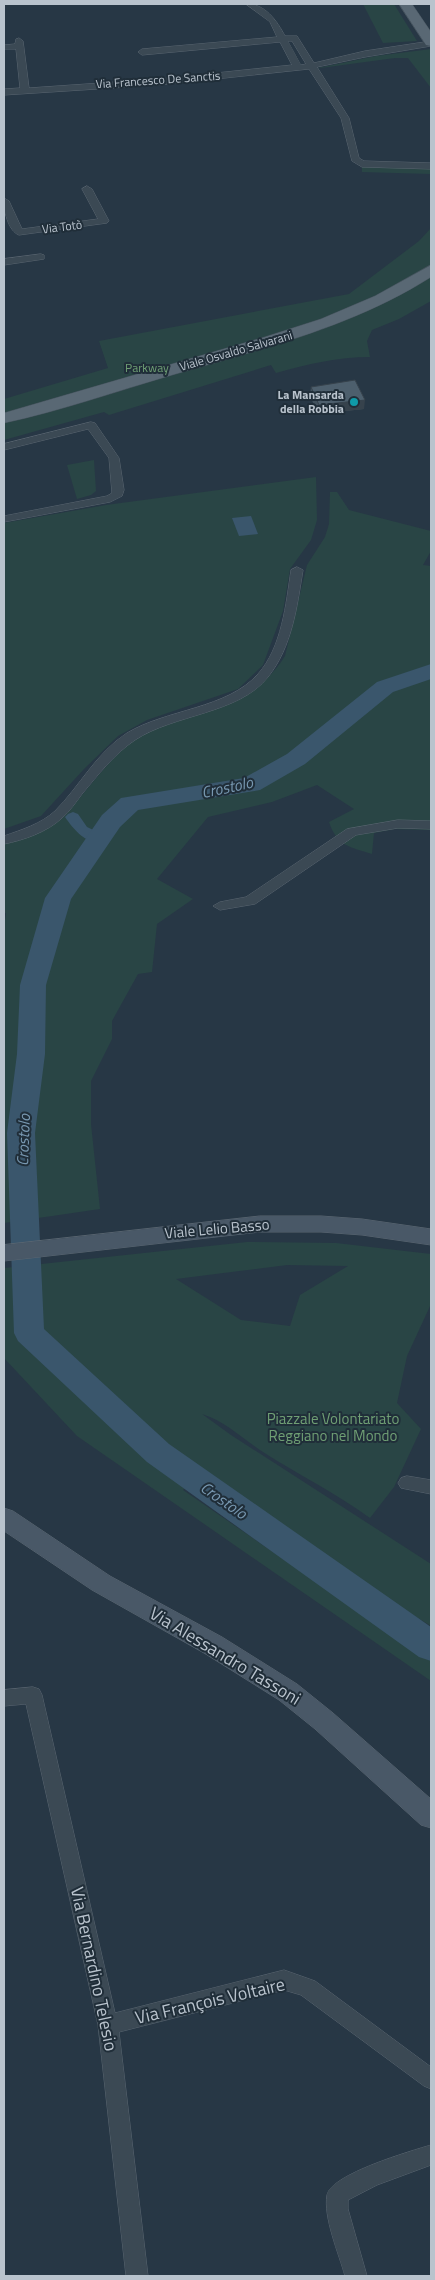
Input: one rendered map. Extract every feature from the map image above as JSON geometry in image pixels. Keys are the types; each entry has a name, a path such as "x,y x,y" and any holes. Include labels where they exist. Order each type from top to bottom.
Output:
{"main road":[{"path":"406,4 431,42"},
{"name":"Viale Osvaldo Salvarani","path":"4,418 305,330 364,308 396,292 431,270"}],"street":[{"path":"250,4 273,21 298,68"},
{"path":"142,52 294,38 345,118 355,159 362,164 431,166"},
{"name":"Via Francesco De Sanctis","path":"4,92 158,82 298,68 431,42"},
{"path":"4,47 19,44 25,90"},
{"name":"Via Totò","path":"4,201 19,232 104,222 87,189"},
{"path":"4,262 41,257"},
{"path":"4,447 91,425 114,458 118,494 110,500 4,519"},
{"path":"4,840 38,828 59,814 111,753 129,737 152,725 230,699 253,686 270,668 280,644 288,619 297,570"},
{"path":"220,906 250,901 352,832 398,824 431,825"},
{"name":"Viale Lelio Basso","path":"4,1253 239,1225 279,1223 362,1227 431,1237"},
{"path":"407,1484 431,1487"},
{"name":"Via Alessandro Tassoni","path":"4,1518 101,1583 213,1645 288,1692 324,1721 431,1816"},
{"name":"Via Bernardino Telesio","path":"4,1698 33,1694 108,2025 137,2276"},
{"name":"Via François Voltaire","path":"108,2025 284,1980 308,1988 431,2079"},
{"path":"356,2276 337,2209 338,2194 348,2186 431,2155"}],"green space":[{"path":"363,4 394,4 417,41 383,43"},
{"path":"431,49 431,88 408,58 313,69 376,56"},
{"path":"362,164 431,166 431,174 362,172"},
{"name":"Parkway","path":"431,228 431,301 399,319 372,330 367,341 370,357 346,358 276,373 271,365 109,415 104,412 4,440 4,399 108,368 99,341 349,294 419,241"},
{"path":"94,460 96,491 91,495 77,499 67,465"},
{"path":"316,477 317,520 311,540 290,569 283,611 263,665 238,689 147,720 118,736 84,769 41,816 4,829 4,523 106,505"},
{"path":"330,492 337,492 349,510 431,531 431,551 423,565 431,566 431,830 395,829 374,833 372,854 351,847 340,841 329,822 354,809 317,785 272,802 208,817 157,879 193,899 157,924 152,972 138,974 112,1021 112,1039 91,1081 91,1124 100,1209 4,1223 4,927 6,913 4,913 4,843 40,830 59,819 119,753 142,735 181,717 236,699 254,689 270,676 285,656 307,565 325,537 329,524"},
{"name":"Piazzale Volontariato Reggiano nel Mondo","path":"247,1242 336,1243 431,1254 431,1304 407,1356 397,1403 421,1429 394,1487 370,1518 344,1500 263,1452 226,1426 202,1414 231,1435 431,1564 431,1626 386,1599 199,1474 183,1490 431,1661 431,1681 77,1436 4,1358 4,1268","holes":["287,1265 348,1266 300,1295 290,1326 241,1320 176,1279"]}],"water":[{"path":"251,516 258,534 239,536 232,518"}],"building":[{"path":"355,380 365,400 319,405 311,387"}],"waterway":[{"name":"Crostolo","path":"431,671 385,687 296,759 251,785 130,803 111,821 58,898 33,985 31,1054 21,1133 29,1333 158,1453 431,1646"},
{"path":"73,817 81,830 99,838"}],"place":[{"name":"La Mansarda della Robbia","path":"354,402"}]}
